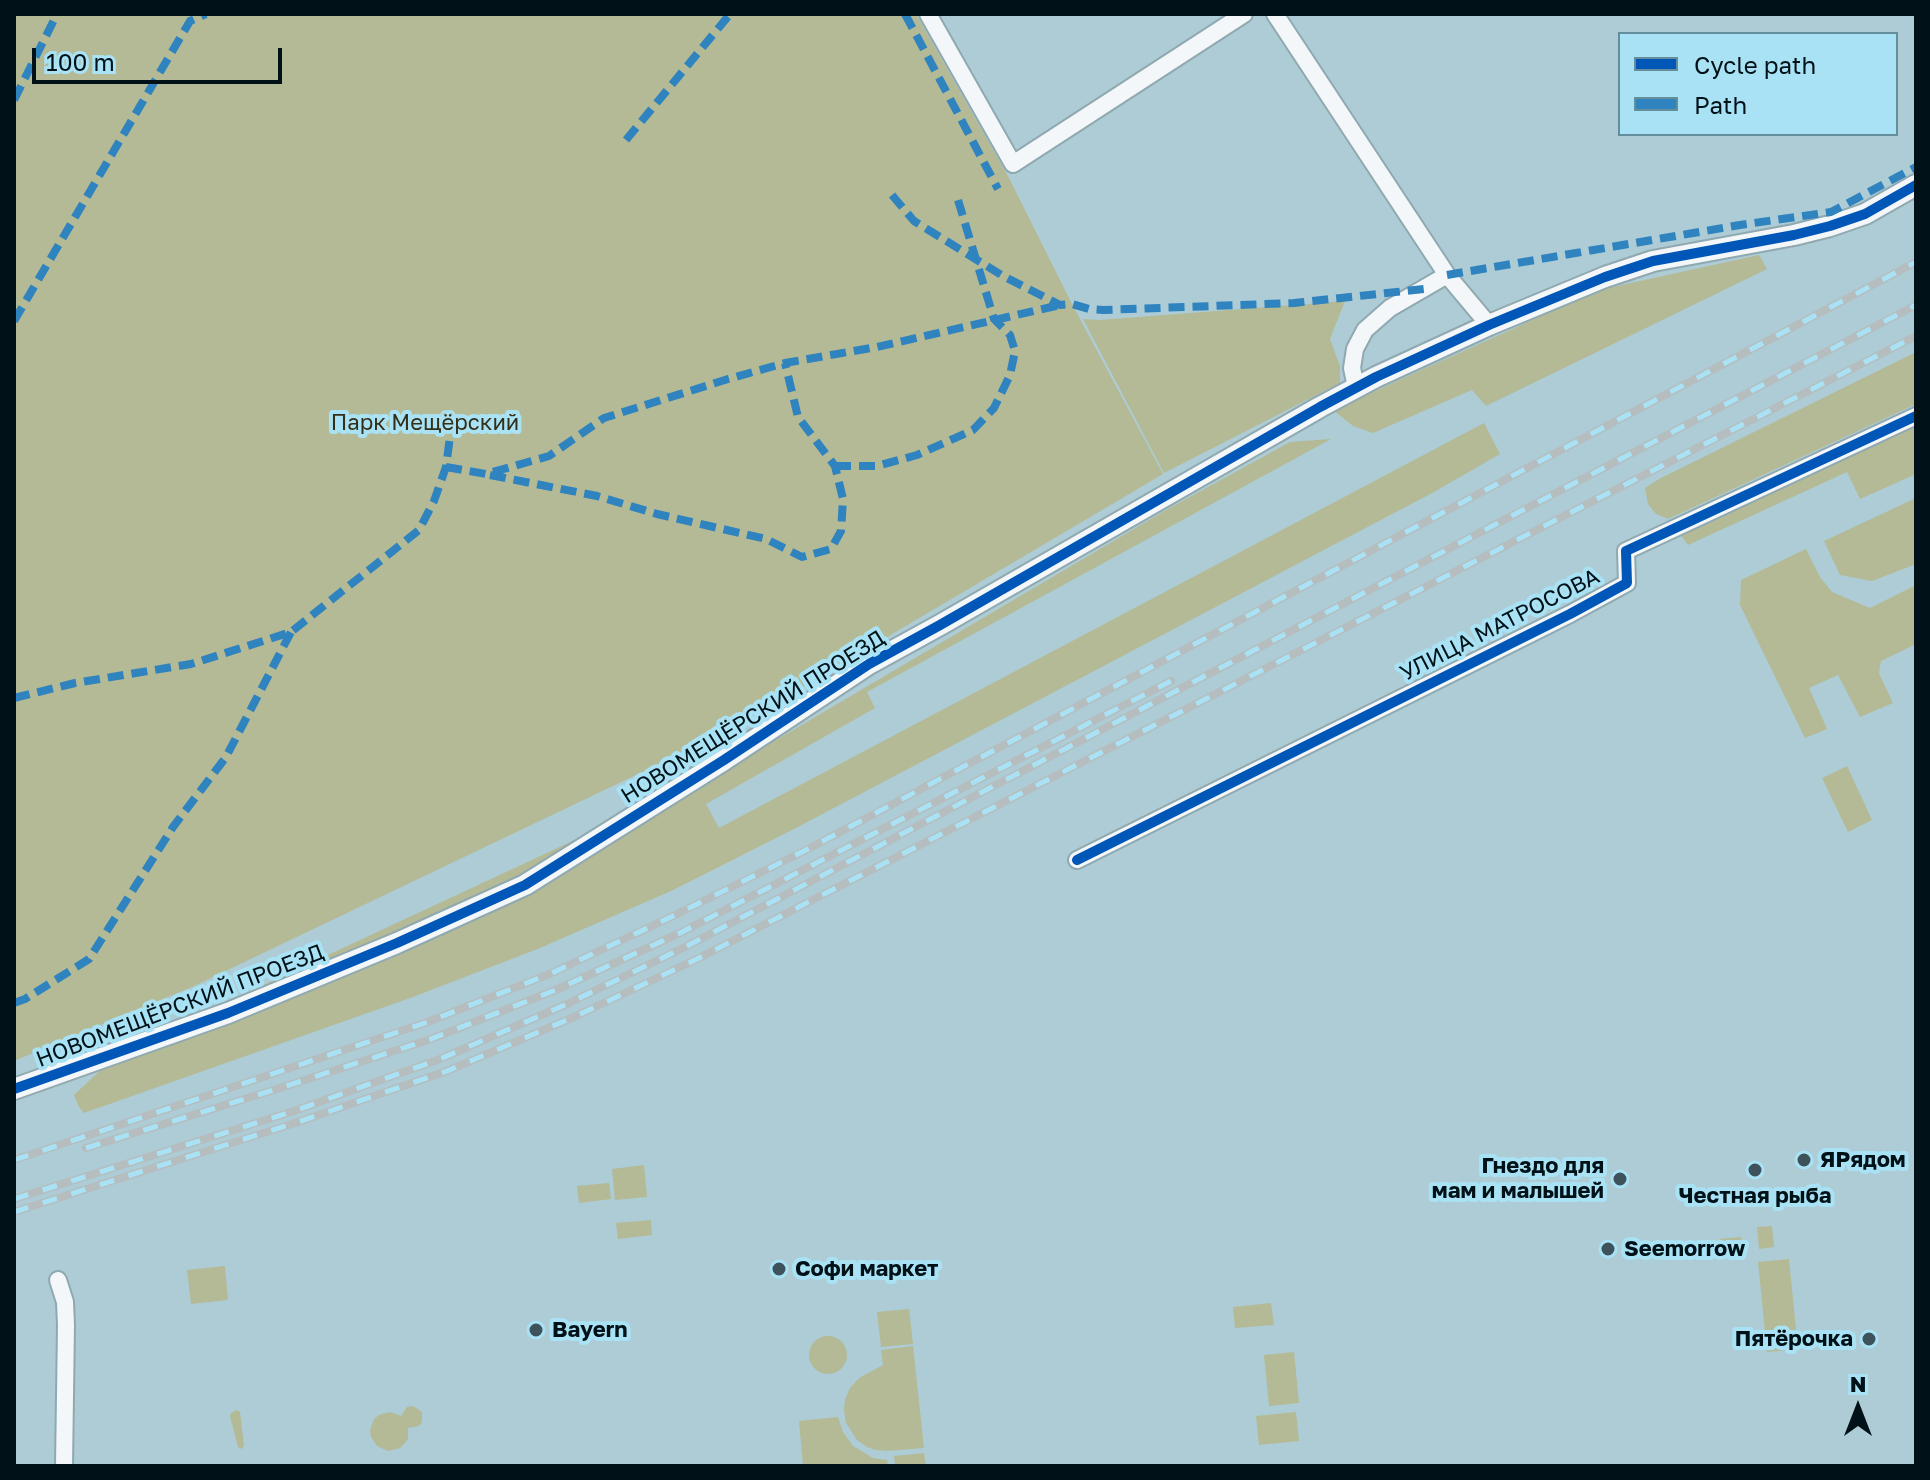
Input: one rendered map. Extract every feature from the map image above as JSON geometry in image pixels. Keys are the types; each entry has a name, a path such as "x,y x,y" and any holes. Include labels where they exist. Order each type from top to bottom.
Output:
{"street":[{"path":"928,14 1013,164 1244,14"},
{"path":"1275,14 1447,275 1489,325"},
{"name":"НОВОМЕЩЁРСКИЙ ПРОЕЗД","path":"14,1089 228,1013 397,943 525,885 869,664 1356,387 1489,325 1605,277 1653,261 1842,223 1865,214 1916,185"},
{"path":"1356,387 1352,368 1355,349 1365,330 1390,308 1447,275"},
{"name":"УЛИЦА МАТРОСОВА","path":"1077,860 1545,627 1627,583 1626,551 1916,416"},
{"path":"58,1280 65,1302 66,1325 64,1466"}],"green space":[{"name":"Парк Мещёрский","path":"14,14 916,14 1009,178 1163,474 728,731 192,987 14,1061"},
{"path":"1759,255 1767,269 1486,406 1472,390 1373,433 1353,426 1333,410 1599,290"},
{"path":"1345,301 1330,339 1340,366 1340,383 1164,473 1083,319 1100,320"},
{"path":"1916,352 1916,404 1668,519 1656,514 1648,504 1645,488 1659,479"},
{"path":"1916,416 1916,474 1860,499 1847,472 1688,545 1676,528"},
{"path":"1484,423 1500,454 1434,492 671,891 540,948 413,997 84,1113 79,1107 74,1095 109,1062 184,1022 727,769 1166,510 1290,442 1331,439 867,692 875,708 706,804 719,828"},
{"path":"1916,498 1916,564 1872,581 1840,575 1824,541"},
{"path":"1806,549 1820,577 1832,592 1870,608 1916,585 1916,644 1881,661 1879,673 1893,703 1860,717 1838,675 1809,688 1827,729 1805,738 1740,605 1741,580"},
{"path":"1847,766 1872,820 1848,832 1822,778"},
{"path":"644,1165 647,1197 615,1200 612,1169"},
{"path":"609,1183 611,1199 579,1203 577,1186"},
{"path":"651,1220 652,1235 618,1239 616,1223"},
{"path":"1772,1226 1774,1247 1759,1249 1757,1227"},
{"path":"1741,1237 1742,1249 1721,1251 1720,1239"},
{"path":"1789,1259 1798,1349 1767,1352 1758,1262"},
{"path":"225,1266 228,1300 191,1304 187,1270"},
{"path":"1271,1303 1274,1325 1235,1328 1233,1307"},
{"path":"909,1309 913,1344 881,1347 877,1312"},
{"path":"828,1336 842,1341 847,1355 842,1369 828,1374 814,1369 809,1355 814,1341"},
{"path":"913,1346 924,1448 887,1451 867,1447 857,1440 846,1423 845,1400 850,1388 859,1378 883,1365 881,1350"},
{"path":"1294,1352 1299,1403 1269,1406 1264,1355"},
{"path":"413,1406 422,1412 422,1422 419,1426 408,1428 408,1439 404,1444 388,1451 377,1446 370,1430 374,1419 390,1412 401,1416 407,1407"},
{"path":"237,1410 240,1412 242,1449 238,1447 230,1416"},
{"path":"1296,1412 1299,1441 1259,1445 1256,1416"},
{"path":"838,1417 843,1432 853,1446 873,1458 887,1460 888,1466 803,1466 799,1421"},
{"path":"924,1453 926,1466 895,1466 894,1456"}],"railway":[{"path":"14,1160 425,1023 552,973 673,916 804,851 1916,262"},
{"path":"14,1199 294,1111 440,1059 567,1004 687,946 1916,305"},
{"path":"14,1212 447,1071 574,1017 695,960 1916,336"},
{"path":"86,1148 431,1039 558,989 680,933 1171,681"}],"marked path":[{"path":"14,100 57,14"},
{"path":"14,321 190,21 206,14"},
{"path":"626,140 730,14"},
{"path":"905,14 998,189"},
{"path":"1447,275 1831,212 1916,167"},
{"path":"892,195 914,221 1003,276 1060,305 1103,310 1294,303 1424,289"},
{"path":"835,466 877,466 917,455 973,430 994,408 1010,375 1015,351 1010,335 994,319 958,200"},
{"path":"446,467 486,474 549,456 604,418 728,379 785,363 877,347 1060,305"},
{"path":"490,475 597,496 657,514 766,539 802,557 831,549 841,531 843,499 835,466 798,417 785,363"},
{"path":"14,698 75,683 191,664 291,632 419,530 446,467 451,429"},
{"path":"14,1003 89,959 173,827 226,757 291,632"}],"cycle path":[{"path":"14,1089 228,1013 397,943 525,885 869,664 1376,377 1489,325 1605,277 1653,261 1830,226 1865,214 1916,185"},
{"path":"1077,860 1627,583 1626,551 1916,416"}],"place":[{"name":"ЯРядом","path":"1804,1160"},
{"name":"Честная рыба","path":"1755,1170"},
{"name":"Гнездо для мам и малышей","path":"1620,1179"},
{"name":"Seemorrow","path":"1608,1249"},
{"name":"Софи маркет","path":"779,1269"},
{"name":"Bayern","path":"536,1330"},
{"name":"Пятёрочка","path":"1869,1339"}]}
